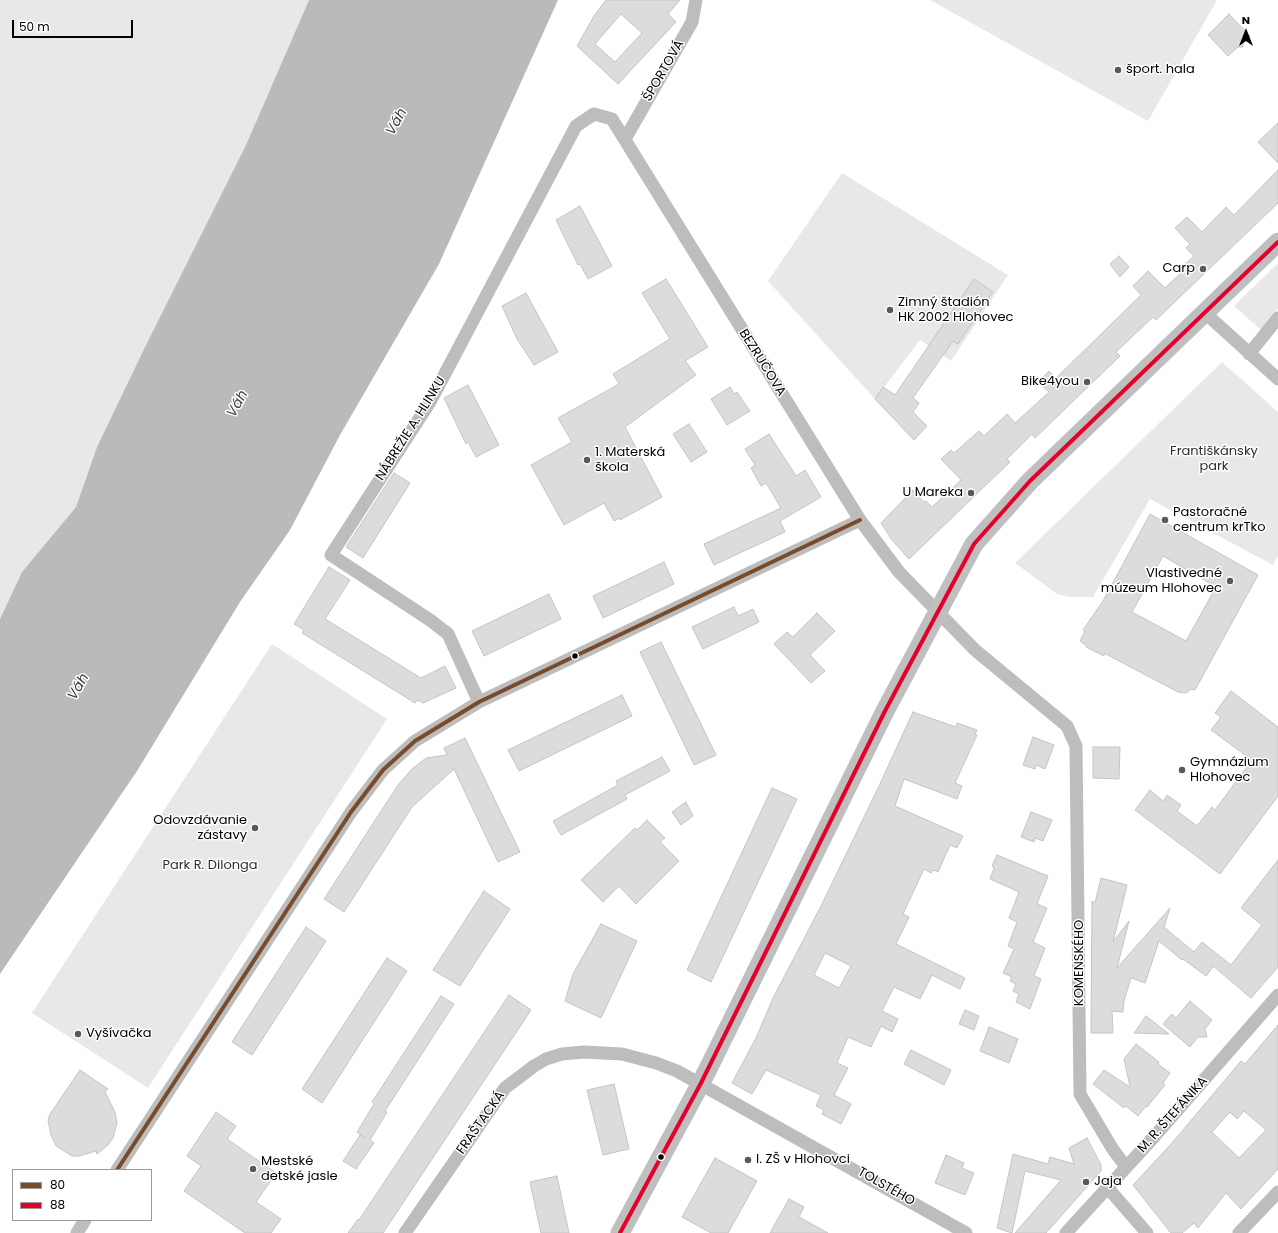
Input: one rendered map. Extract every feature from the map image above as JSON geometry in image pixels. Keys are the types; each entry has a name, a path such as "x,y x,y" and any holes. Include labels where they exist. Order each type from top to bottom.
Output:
{"main road":[{"path":"620,1233 701,1083 884,711 974,544 1006,506 1105,407 1278,242"}],"street":[{"name":"ŠPORTOVÁ","path":"625,139 692,22 696,0"},
{"name":"BEZRUČOVA","path":"594,114 612,119 860,520 898,572 975,650 1067,726 1076,746"},
{"name":"NÁBREŽIE A. HLINKU","path":"478,702 448,634 430,620 331,555 430,402 576,126 594,114"},
{"path":"1205,313 1278,379"},
{"path":"1249,354 1278,318"},
{"path":"118,1169 351,812 383,770 415,741 478,702 860,520"},
{"name":"KOMENSKÉHO","path":"1076,746 1080,1094 1112,1148 1126,1167"},
{"name":"M. R. ŠTEFÁNIKA","path":"1066,1233 1278,995"},
{"name":"FRAŠTACKÁ","path":"405,1233 505,1088 534,1066 546,1059 562,1054 584,1052 622,1054 671,1068 701,1083"},
{"name":"TOLSTÉHO","path":"701,1083 966,1233"},
{"path":"1107,1187 1147,1233"},
{"path":"1239,1233 1278,1192"},
{"path":"77,1233 84,1221"}],"green space":[{"path":"0,0 309,0 246,145 144,349 97,447 76,507 22,572 0,619"},
{"name":"šport. hala","path":"930,0 1217,0 1148,121"},
{"name":"Zimný štadión HK 2002 Hlohovec","path":"842,173 1008,275 951,361 920,340 875,399 768,281"},
{"path":"1278,263 1278,309 1261,330 1234,306"},
{"name":"Františkánsky park","path":"1222,362 1278,412 1278,556 1273,565 1150,499 1093,597 1069,597 1057,594 1015,563"},
{"name":"Park R. Dilonga","path":"272,644 387,719 148,1088 32,1013"}],"water":[{"name":"Váh","path":"309,0 558,0 439,264 340,435 290,530 240,602 137,771 0,974 0,619 22,572 76,507 97,447 144,349 246,145"}],"building":[{"path":"606,0 680,0 668,14 676,22 618,84 577,46 594,16","holes":["621,14 642,33 615,62 595,44"]},
{"path":"1229,14 1250,36 1243,42 1243,47 1238,47 1228,56 1208,35"},
{"path":"1278,123 1278,163 1258,142"},
{"path":"1278,170 1278,203 1156,320 1153,317 1116,352 1120,356 1035,438 1032,434 1007,459 1010,462 909,559 892,540 881,523 913,490 924,502 926,501 932,507 961,480 941,459 951,450 954,453 979,431 984,436 1007,414 1015,423 1049,392 1038,382 1049,371 1056,378 1141,295 1133,286 1148,271 1165,288 1185,269 1183,266 1194,256 1186,248 1190,244 1175,228 1187,217 1202,232 1226,207 1234,215"},
{"path":"580,206 612,266 588,279 580,264 578,265 556,220"},
{"path":"1119,256 1129,267 1120,277 1110,264"},
{"path":"666,279 708,347 685,361 696,375 625,427 662,497 620,520 619,518 614,521 604,503 564,525 531,465 572,442 558,418 619,384 613,374 670,339 642,293"},
{"path":"974,279 993,292 958,344 953,341 913,398 919,403 913,412 927,426 914,440 875,399 883,387 895,395"},
{"path":"526,293 558,352 534,365 517,339 502,306"},
{"path":"468,385 499,445 476,457 468,442 466,444 444,398"},
{"path":"730,387 734,394 737,392 750,411 727,425 711,399"},
{"path":"689,424 707,452 691,462 673,434"},
{"path":"769,434 796,476 805,470 821,497 780,521 785,532 714,565 704,544 781,508 766,483 761,486 751,468 755,465 745,449"},
{"path":"394,473 410,483 363,558 346,547"},
{"path":"1150,514 1258,575 1195,690 1191,689 1186,693 1178,692 1104,653 1104,656 1086,647 1087,646 1080,641 1085,631 1083,630 1103,601","holes":["1163,556 1216,587 1186,641 1132,612"]},
{"path":"664,562 674,584 603,618 593,596"},
{"path":"329,567 350,580 325,619 421,678 445,666 456,688 423,703 417,700 415,703 302,633 304,630 294,624"},
{"path":"549,594 561,619 484,656 472,631"},
{"path":"734,607 738,616 753,609 759,622 703,649 692,627"},
{"path":"817,613 835,631 810,655 825,671 811,683 774,644 787,632 793,637"},
{"path":"661,642 716,755 694,765 640,652"},
{"path":"1231,691 1278,727 1278,796 1220,874 1135,810 1150,790 1163,801 1167,795 1181,805 1177,811 1197,826 1212,807 1215,810 1252,760 1211,730 1221,717 1215,713"},
{"path":"622,695 632,716 519,771 508,750"},
{"path":"913,712 956,727 957,723 977,730 975,734 977,735 955,783 962,786 957,799 904,779 895,806 963,836 957,848 950,845 938,872 933,870 931,873 924,869 903,914 909,917 896,944 965,978 960,989 932,975 920,999 894,987 882,1011 898,1019 892,1032 881,1026 871,1047 848,1037 837,1063 848,1068 834,1095 851,1104 841,1124 822,1114 824,1110 816,1106 821,1095 766,1070 752,1094 732,1083 756,1038 773,998 821,906","holes":["825,953 851,966 839,988 814,975"]},
{"path":"1033,737 1054,745 1045,769 1036,765 1035,769 1023,765"},
{"path":"465,738 520,852 498,862 454,769 412,807 344,912 324,899 398,785 412,769 426,758 447,755 444,748"},
{"path":"1093,747 1120,747 1119,779 1093,778"},
{"path":"662,757 670,771 625,795 627,799 561,835 553,821 618,785 616,781"},
{"path":"772,788 797,799 711,982 687,970"},
{"path":"686,802 693,816 681,825 672,812"},
{"path":"1031,812 1052,820 1043,841 1035,838 1034,842 1021,837"},
{"path":"647,820 665,838 660,842 679,861 636,904 619,886 603,902 581,880 635,828 637,830"},
{"path":"997,855 1048,876 1037,904 1047,908 1033,942 1045,948 1034,976 1041,979 1030,1009 1016,1002 1019,994 1013,991 1016,984 1010,981 1012,977 1003,973 1014,949 1008,946 1017,922 1009,918 1019,892 990,879 994,868 992,866"},
{"path":"1278,860 1278,967 1251,998 1212,965 1213,967 1206,976 1183,959 1182,960 1159,941 1145,983 1131,978 1124,1001 1123,1012 1112,1011 1113,1033 1091,1033 1092,901 1095,903 1101,878 1127,885 1113,942 1129,921 1117,968 1170,908 1164,927 1194,952 1202,942 1231,965 1262,925 1241,908"},
{"path":"484,891 510,909 460,986 433,970"},
{"path":"601,924 637,941 601,1018 565,1001 573,974"},
{"path":"306,927 326,941 252,1055 232,1042"},
{"path":"387,958 407,971 322,1103 302,1089"},
{"path":"509,995 531,1010 383,1233 348,1233 358,1219 359,1220"},
{"path":"441,996 454,1004 385,1111 387,1112 370,1140 374,1143 356,1169 343,1161 360,1135 364,1137 357,1132 374,1104 372,1102"},
{"path":"1190,1001 1212,1020 1205,1029 1207,1037 1198,1037 1190,1047 1163,1024 1172,1014 1176,1018"},
{"path":"965,1010 979,1016 974,1030 959,1024"},
{"path":"1146,1016 1169,1034 1134,1033"},
{"path":"1278,1025 1278,1169 1241,1209 1226,1193 1198,1228 1194,1223 1182,1233 1171,1233 1133,1185 1172,1143 1241,1061 1245,1064","holes":["1244,1111 1266,1130 1239,1158 1212,1132 1230,1112 1237,1119"]},
{"path":"989,1027 1018,1039 1009,1063 980,1051"},
{"path":"1136,1044 1159,1062 1158,1064 1170,1073 1163,1083 1165,1085 1138,1116 1126,1106 1124,1108 1093,1084 1104,1070 1130,1087 1124,1059"},
{"path":"911,1050 951,1070 944,1085 904,1064"},
{"path":"80,1070 108,1089 105,1092 115,1112 117,1123 113,1138 108,1145 97,1154 96,1151 79,1156 72,1156 56,1146 51,1135 48,1120 50,1114"},
{"path":"614,1084 629,1149 603,1155 587,1090"},
{"name":"Mestské detské jasle","path":"216,1112 236,1126 227,1139 276,1173 256,1202 281,1219 271,1233 245,1233 184,1191 201,1166 187,1156"},
{"path":"1087,1138 1101,1165 1101,1171 1046,1233 1015,1233 1061,1180 1025,1171 1012,1233 997,1228 1013,1154 1048,1164 1050,1157 1074,1164 1069,1148"},
{"path":"946,1155 964,1163 962,1168 974,1173 965,1195 935,1183"},
{"path":"715,1158 757,1181 728,1233 711,1233 682,1217"},
{"path":"557,1176 569,1233 541,1233 530,1182"},
{"path":"789,1199 804,1207 799,1217 828,1233 770,1233"}],"transit line":[{"name":"88","path":"620,1233 701,1083 885,711 974,544 1030,481 1278,242"},
{"name":"80","path":"118,1169 351,812 383,770 415,741 479,702 860,520"}],"place":[{"name":"šport. hala","path":"1118,70"},
{"name":"Carp","path":"1203,269"},
{"name":"Zimný štadión HK 2002 Hlohovec","path":"890,310"},
{"name":"Bike4you","path":"1087,382"},
{"name":"1. Materská škola","path":"587,460"},
{"name":"U Mareka","path":"971,493"},
{"name":"Pastoračné centrum krTko","path":"1165,520"},
{"name":"Vlastivedné múzeum Hlohovec","path":"1230,581"},
{"name":"Gymnázium Hlohovec","path":"1182,770"},
{"name":"Odovzdávanie zástavy","path":"255,828"},
{"name":"Vyšívačka","path":"78,1034"},
{"name":"I. ZŠ v Hlohovci","path":"748,1160"},
{"name":"Mestské detské jasle","path":"253,1169"},
{"name":"Jaja","path":"1086,1182"}]}
